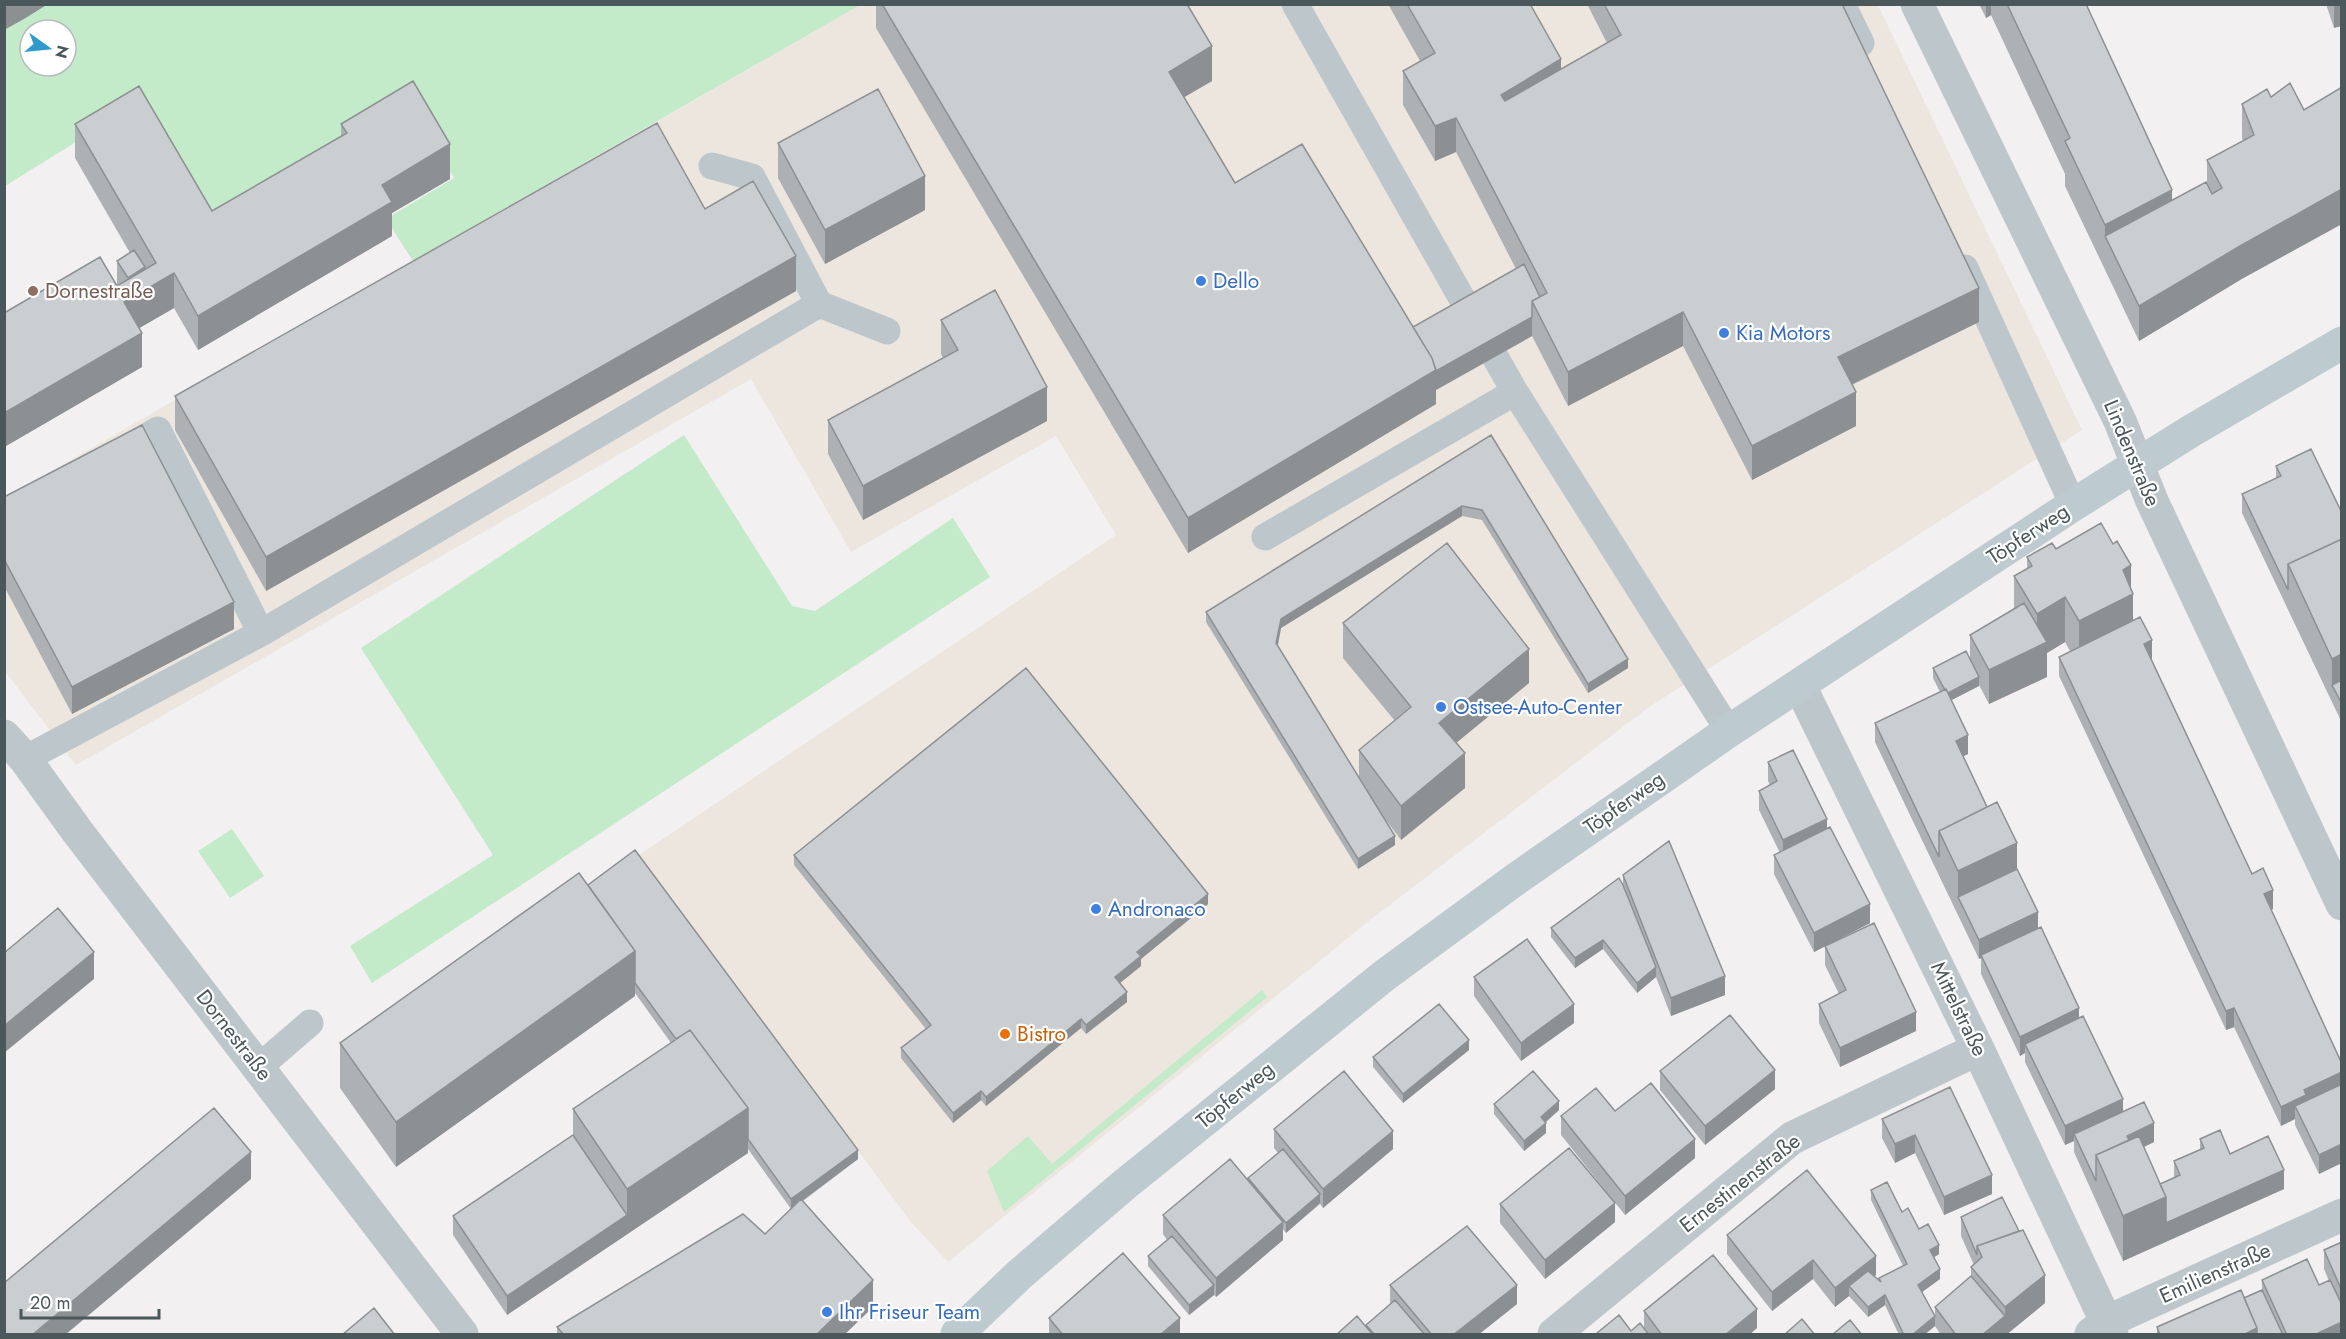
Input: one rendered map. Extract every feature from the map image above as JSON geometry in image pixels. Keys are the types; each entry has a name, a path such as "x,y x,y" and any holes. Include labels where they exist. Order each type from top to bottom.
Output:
{"main road":[{"name":"Töpferweg","path":"957,1335 1018,1275 1124,1185 1385,975 1516,879 1729,731 2073,505 2342,343"}],"street":[{"name":"Lindenstraße","path":"1917,4 2120,421 2152,501 2342,904"},
{"name":"Mittelstraße","path":"1800,686 1978,1048 2103,1330"},
{"name":"Dornestraße","path":"15,748 462,1335"},
{"name":"Ernestinenstraße","path":"1554,1335 1792,1138 1978,1048"},
{"name":"Emilienstraße","path":"2103,1330 2342,1215"}],"lane":[{"path":"1295,4 1515,392 1729,731"},
{"path":"1842,4 1873,68"},
{"path":"712,166 752,177 819,304 887,332"},
{"path":"1957,251 2073,505"},
{"path":"15,748 261,633 819,304"},
{"path":"1265,537 1515,392"},
{"path":"97,466 158,430 261,633"},
{"path":"259,1067 310,1023"}],"shaded area":[{"path":"860,5 1878,5 2082,430 1649,707 1370,920 948,1262 910,1221 639,855 1116,535 1056,436 851,552 751,379 76,765 5,671 5,498"}],"green space":[{"path":"5,5 860,5 413,261 386,219 454,178 413,111 214,242 134,106 5,186"},
{"path":"684,435 792,606 815,611 953,518 990,577 372,983 350,946 493,855 361,648"},
{"path":"232,829 264,876 230,898 198,851"},
{"path":"1262,990 1267,997 1004,1212 987,1171 1028,1136 1052,1164"}],"building":[{"path":"882,4 1187,4 1212,46 1169,72 1235,183 1302,144 1432,358 1436,370 1188,518"},
{"path":"1407,4 1530,4 1561,59 1501,95 1505,101 1621,35 1604,4 1842,4 1979,288 1838,357 1856,392 1752,446 1683,312 1568,372 1532,301 1547,293 1456,118 1435,126 1403,71 1435,53"},
{"path":"2007,4 2086,4 2172,190 2105,225 2065,141 2070,138"},
{"path":"413,81 450,144 382,185 392,202 198,316 174,273 124,302 142,333 6,412 4,409 4,313 100,257 117,286 156,263 75,124 139,86 212,211 347,133 341,124"},
{"path":"2290,83 2304,110 2342,87 2342,189 2139,306 2105,236 2206,182 2212,194 2222,188 2207,160 2254,135 2242,104 2267,89 2271,97"},
{"path":"878,89 925,176 825,230 778,143"},
{"path":"657,123 705,209 753,181 796,256 266,557 175,396"},
{"path":"134,250 145,267 128,278 117,261"},
{"path":"1524,264 1540,297 1532,301 1532,317 1436,371 1432,358 1413,327"},
{"path":"995,290 1047,387 863,486 828,420 958,350 941,320"},
{"path":"142,425 234,602 72,687 4,559 4,497"},
{"path":"1491,435 1628,659 1588,684 1482,510 1462,506 1281,619 1276,643 1395,836 1358,859 1206,612"},
{"path":"2311,449 2342,513 2342,539 2288,564 2288,590 2242,494 2281,476 2276,466"},
{"path":"2101,523 2113,544 2117,541 2131,565 2123,570 2133,594 2079,621 2065,597 2037,614 2014,576 2032,566 2027,557 2052,543 2056,549"},
{"path":"2342,539 2342,654 2332,659 2288,564"},
{"path":"1447,543 1529,649 1439,723 1465,753 1401,806 1359,750 1411,707 1343,623"},
{"path":"2024,603 2047,642 1989,670 1970,635"},
{"path":"2140,617 2152,640 2144,644 2252,874 2263,868 2273,890 2264,894 2342,1064 2342,1072 2304,1090 2306,1095 2281,1107 2234,1008 2226,1011 2059,657"},
{"path":"1966,651 1979,677 1948,693 1933,668"},
{"path":"1026,668 1208,894 1137,952 1141,956 1115,977 1127,992 1086,1025 1081,1019 986,1097 981,1091 953,1113 901,1048 931,1025 794,855"},
{"path":"2342,680 2342,704 2332,685"},
{"path":"1946,689 1968,735 1956,741 1987,807 1939,831 1939,857 1875,723"},
{"path":"1793,750 1827,819 1783,840 1759,791 1777,781 1768,762"},
{"path":"1997,802 2017,843 1958,871 1939,831"},
{"path":"1830,827 1870,904 1814,933 1774,855"},
{"path":"1669,841 1725,976 1671,998 1623,875"},
{"path":"635,850 858,1150 791,1199 748,1139 748,1108 690,1030 676,1039 635,983 635,951 588,885"},
{"path":"2017,869 2038,912 1979,940 1958,897"},
{"path":"579,873 635,951 396,1122 340,1043"},
{"path":"1619,878 1656,967 1637,983 1603,940 1575,958 1551,928"},
{"path":"58,908 94,952 4,1026 4,953"},
{"path":"1874,923 1916,1012 1840,1048 1819,1004 1846,990 1825,946"},
{"path":"2041,927 2079,1008 2020,1037 1981,955"},
{"path":"1527,939 1574,1004 1521,1043 1474,977"},
{"path":"1439,1004 1469,1040 1403,1094 1373,1057"},
{"path":"1730,1015 1775,1070 1705,1126 1660,1071"},
{"path":"2083,1016 2123,1099 2065,1126 2025,1044"},
{"path":"690,1030 748,1108 627,1189 573,1109"},
{"path":"1344,1071 1393,1131 1323,1189 1274,1129"},
{"path":"1533,1071 1559,1101 1541,1117 1546,1123 1524,1141 1494,1104"},
{"path":"1651,1083 1695,1139 1625,1196 1561,1116 1596,1088 1615,1111"},
{"path":"2342,1084 2342,1144 2319,1155 2295,1106"},
{"path":"1950,1087 1992,1175 1944,1197 1915,1135 1895,1144 1882,1119"},
{"path":"2144,1102 2154,1123 2127,1136 2129,1140 2096,1155 2096,1181 2074,1134"},
{"path":"214,1108 251,1152 32,1335 4,1335 4,1283"},
{"path":"2220,1130 2230,1154 2268,1136 2284,1170 2166,1223 2166,1197 2160,1184 2180,1175 2174,1161 2204,1148 2200,1139"},
{"path":"573,1135 627,1215 507,1296 453,1216"},
{"path":"2139,1136 2166,1197 2123,1216 2096,1155"},
{"path":"1569,1148 1615,1203 1545,1260 1500,1204"},
{"path":"1283,1149 1320,1194 1286,1223 1248,1178"},
{"path":"1230,1159 1283,1222 1216,1278 1163,1215"},
{"path":"1807,1170 1876,1256 1835,1288 1813,1260 1772,1292 1727,1235"},
{"path":"1887,1182 1902,1212 1908,1208 1919,1229 1928,1224 1939,1245 1930,1250 1940,1269 1918,1285 1935,1316 1912,1335 1904,1335 1885,1295 1868,1307 1849,1286 1868,1271 1881,1282 1879,1278 1907,1264 1871,1190"},
{"path":"2002,1197 2019,1231 1977,1246 1977,1255 1961,1217"},
{"path":"801,1199 873,1280 816,1335 564,1335 557,1327 743,1214 765,1234"},
{"path":"1467,1226 1517,1285 1453,1335 1432,1335 1390,1285"},
{"path":"2023,1230 2045,1275 2005,1307 1971,1267 1982,1257 1977,1246"},
{"path":"1172,1236 1214,1285 1189,1305 1148,1256"},
{"path":"2342,1242 2342,1291 2324,1250"},
{"path":"1123,1253 1180,1318 1160,1335 1063,1335 1049,1318"},
{"path":"1713,1255 1757,1309 1725,1335 1662,1335 1644,1311"},
{"path":"2307,1259 2319,1285 2330,1280 2342,1305 2342,1322 2314,1335 2287,1335 2262,1280"},
{"path":"1971,1276 2005,1316 1982,1335 1956,1335 1935,1307"},
{"path":"2241,1290 2257,1328 2243,1335 2160,1335 2157,1327"},
{"path":"2262,1290 2283,1335 2257,1335 2257,1328 2244,1298"},
{"path":"1395,1300 1425,1335 1375,1335 1366,1325"},
{"path":"374,1308 395,1335 342,1335"},
{"path":"1619,1315 1631,1331 1640,1323 1649,1335 1599,1335 1597,1333"},
{"path":"1357,1316 1373,1335 1336,1335"},
{"path":"1802,1319 1815,1335 1784,1335"},
{"path":"1850,1320 1862,1335 1832,1335"}],"place":[{"name":"Dello","path":"1201,281"},
{"name":"Dornestraße","path":"33,291"},
{"name":"Kia Motors","path":"1724,333"},
{"name":"Ostsee-Auto-Center","path":"1441,707"},
{"name":"Andronaco","path":"1096,909"},
{"name":"Bistro","path":"1005,1034"},
{"name":"Ihr Friseur Team","path":"827,1312"}]}
